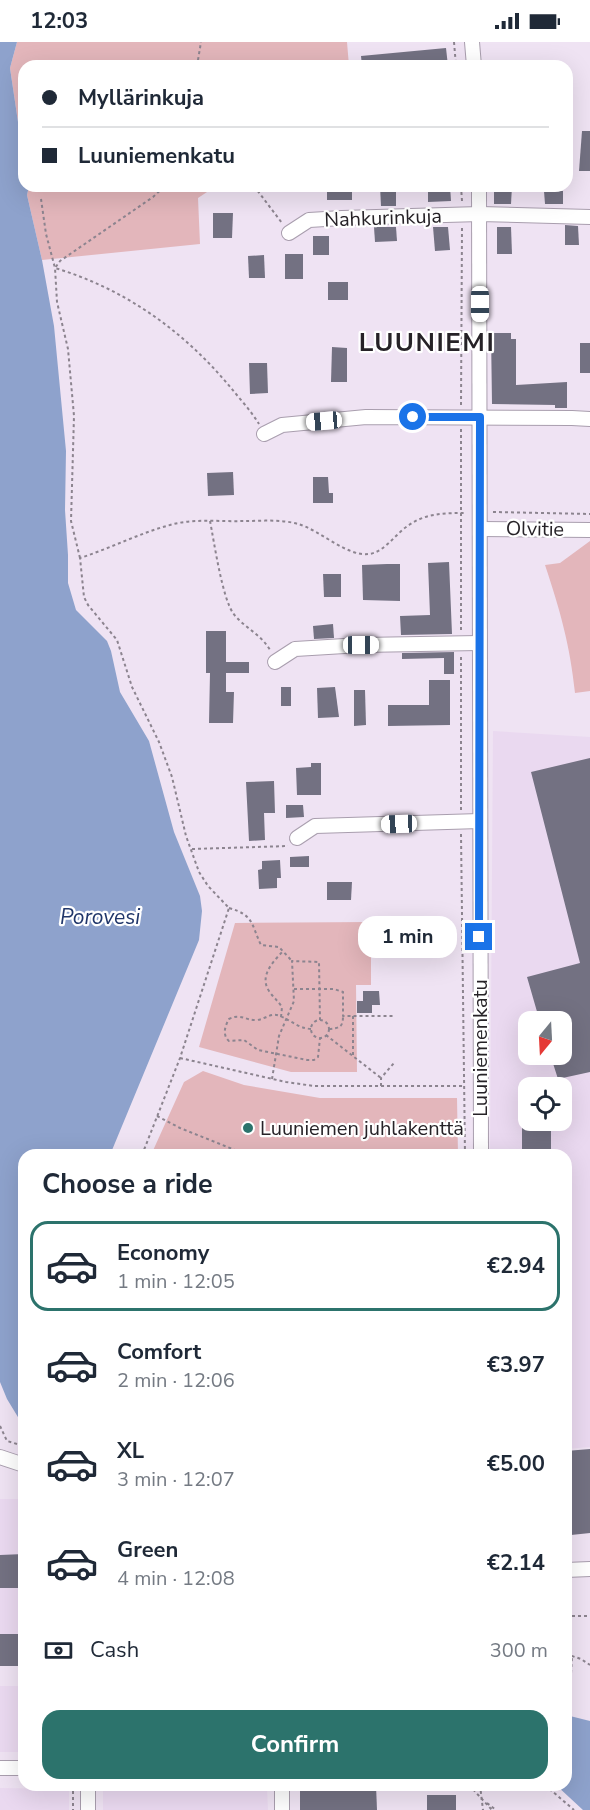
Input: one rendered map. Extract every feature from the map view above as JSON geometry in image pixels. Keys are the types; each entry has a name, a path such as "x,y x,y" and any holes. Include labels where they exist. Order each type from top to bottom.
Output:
{"street":[{"path":"472,42 474,60"},
{"name":"Luuniemenkatu","path":"479,192 481,1149"},
{"name":"Nahkurinkuja","path":"289,233 309,220 480,214 590,218"},
{"path":"264,435 282,425 366,417 590,419"},
{"name":"Olvitie","path":"480,529 590,530"},
{"path":"276,662 295,649 361,645 479,643"},
{"path":"297,838 315,826 480,821"},
{"path":"0,1457 18,1463"},
{"path":"572,1570 590,1569"},
{"path":"0,1768 18,1768"},
{"path":"88,1791 88,1810"},
{"path":"282,1791 282,1810"}],"path":[{"path":"198,60 201,42"},
{"path":"454,42 456,60"},
{"path":"55,268 60,261 158,192"},
{"path":"259,192 289,233"},
{"path":"461,192 462,205"},
{"path":"41,199 46,234 55,268 57,302 68,349 72,384 74,416 70,514 80,558 84,597 117,640 132,687 159,742 172,777 199,872 208,886 229,908 243,912 252,920 261,945 275,946 292,961 294,1001 279,1036 272,1079"},
{"path":"461,406 462,224"},
{"path":"55,268 110,289 175,330 220,375 249,409 264,435"},
{"path":"461,425 461,822 465,1149"},
{"path":"80,558 172,524 210,521 279,521 298,524 357,553 367,555 378,552 409,525 421,519 431,515 453,513"},
{"path":"479,513 590,514"},
{"path":"210,521 225,590 233,612 268,647 276,662"},
{"path":"191,849 289,846 297,838"},
{"path":"144,1149 180,1058 229,908"},
{"path":"282,1017 282,1007 269,991 266,976 273,961 283,951"},
{"path":"292,961 319,962 320,1020"},
{"path":"294,989 334,989 343,992 342,1025 329,1029"},
{"path":"311,1029 302,1028 282,1017 270,1015 254,1020 245,1016 234,1017 229,1019 225,1028 226,1038 229,1041 244,1040 258,1050 307,1060 314,1060 320,1053 320,1038"},
{"path":"343,1016 394,1016"},
{"path":"353,1016 353,1055"},
{"path":"320,1020 325,1021 329,1029 326,1035 320,1038 314,1036 311,1029 314,1022 320,1020"},
{"path":"326,1035 353,1055 370,1072 381,1078"},
{"path":"180,1058 314,1086 465,1086"},
{"path":"381,1086 381,1078 394,1063"},
{"path":"157,1116 232,1149"},
{"path":"0,1426 7,1441 18,1444"},
{"path":"572,1616 590,1616"},
{"path":"572,1656 590,1665"},
{"path":"73,1791 73,1810"},
{"path":"475,1791 494,1810"},
{"path":"481,1791 483,1810"},
{"path":"552,1791 574,1810"}],"shaded area":[{"path":"17,42 347,42 348,60 18,60 18,122 10,68"},
{"path":"28,192 207,192 198,198 200,244 42,260"},
{"path":"590,541 590,691 575,693 564,628 545,565 560,563"},
{"path":"493,731 590,737 590,1447 572,1448 572,1149 490,1149"},
{"path":"371,922 371,985 356,985 357,1072 291,1072 199,1047 235,923"},
{"path":"203,1071 244,1085 320,1098 457,1098 458,1149 154,1149 184,1082"},
{"path":"0,1499 18,1499 18,1665 0,1666"},
{"path":"0,1686 18,1686 18,1752 0,1752"},
{"path":"0,1788 18,1788 18,1791 69,1791 69,1810 0,1810"},
{"path":"103,1791 267,1791 268,1810 103,1810"}],"water":[{"name":"Porovesi","path":"0,42 17,42 10,68 18,122 18,192 28,192 54,326 66,451 65,510 68,583 76,610 107,641 120,692 149,741 174,832 200,896 202,911 199,940 112,1149 18,1149 18,1417 0,1382"},
{"path":"572,1716 590,1721 590,1810 583,1810 562,1791 572,1791"}],"building":[{"path":"446,48 447,60 361,60 361,56"},
{"path":"582,131 590,131 590,171 579,171"},
{"path":"327,192 352,192 352,200 327,200"},
{"path":"380,192 396,192 396,206 381,206"},
{"path":"428,192 450,192 451,201 428,202"},
{"path":"494,192 512,192 511,204 494,204"},
{"path":"544,192 563,192 563,204 545,204"},
{"path":"213,213 233,213 232,238 213,238"},
{"path":"565,225 578,226 579,245 565,245"},
{"path":"374,227 396,227 397,241 375,242"},
{"path":"433,227 448,227 450,250 435,251"},
{"path":"497,227 511,227 512,254 497,254"},
{"path":"313,236 329,236 329,255 313,255"},
{"path":"285,254 303,254 303,279 285,279"},
{"path":"264,255 265,278 249,278 248,256"},
{"path":"328,282 348,282 348,300 328,300"},
{"path":"491,333 511,333 511,339 516,339 516,385 567,382 567,408 555,408 555,405 492,404"},
{"path":"580,343 590,343 590,373 580,373"},
{"path":"332,347 347,348 347,382 331,382"},
{"path":"249,363 267,363 268,393 250,394"},
{"path":"233,472 234,495 208,496 207,473"},
{"path":"313,477 328,477 329,493 333,493 333,503 313,503"},
{"path":"449,562 452,634 401,635 400,616 430,615 428,563"},
{"path":"400,564 400,601 363,600 362,565"},
{"path":"323,574 341,574 341,597 324,597"},
{"path":"333,624 334,638 314,639 313,626"},
{"path":"206,631 226,631 226,662 249,662 249,673 226,673 226,692 234,692 233,723 209,723 210,673 206,673"},
{"path":"454,652 454,674 444,674 444,658 402,659 402,653"},
{"path":"429,680 450,680 450,725 388,726 388,705 429,705"},
{"path":"281,687 291,687 291,706 281,706"},
{"path":"335,687 339,717 318,718 317,688"},
{"path":"354,690 365,690 366,725 354,726"},
{"path":"590,758 590,1072 567,1077 557,1077 554,1065 572,1065 572,1011 537,1011 527,977 580,963 531,772"},
{"path":"311,763 321,763 321,795 297,795 296,768 311,767"},
{"path":"274,781 275,813 264,813 265,840 249,841 246,782"},
{"path":"286,805 303,805 304,817 286,818"},
{"path":"309,856 309,867 290,867 290,857"},
{"path":"280,860 281,878 277,878 277,888 259,889 258,870 262,869 262,861"},
{"path":"327,882 352,882 351,900 327,900"},
{"path":"363,991 379,991 380,1005 372,1005 372,1013 357,1013 357,1001 363,1001"},
{"path":"522,1131 551,1131 551,1149 522,1149"},
{"path":"590,1449 590,1533 572,1535 572,1450"},
{"path":"18,1554 18,1588 0,1588 0,1555"},
{"path":"0,1634 18,1634 18,1666 0,1666"},
{"path":"300,1791 376,1791 377,1810 300,1810"},
{"path":"427,1795 456,1795 456,1810 427,1810"}],"place":[{"name":"Luuniemen juhlakenttä","path":"248,1128"}],"district":[{"name":"LUUNIEMI","path":"427,342"}],"route":[{"path":"413,417 480,417 479,937"}]}
